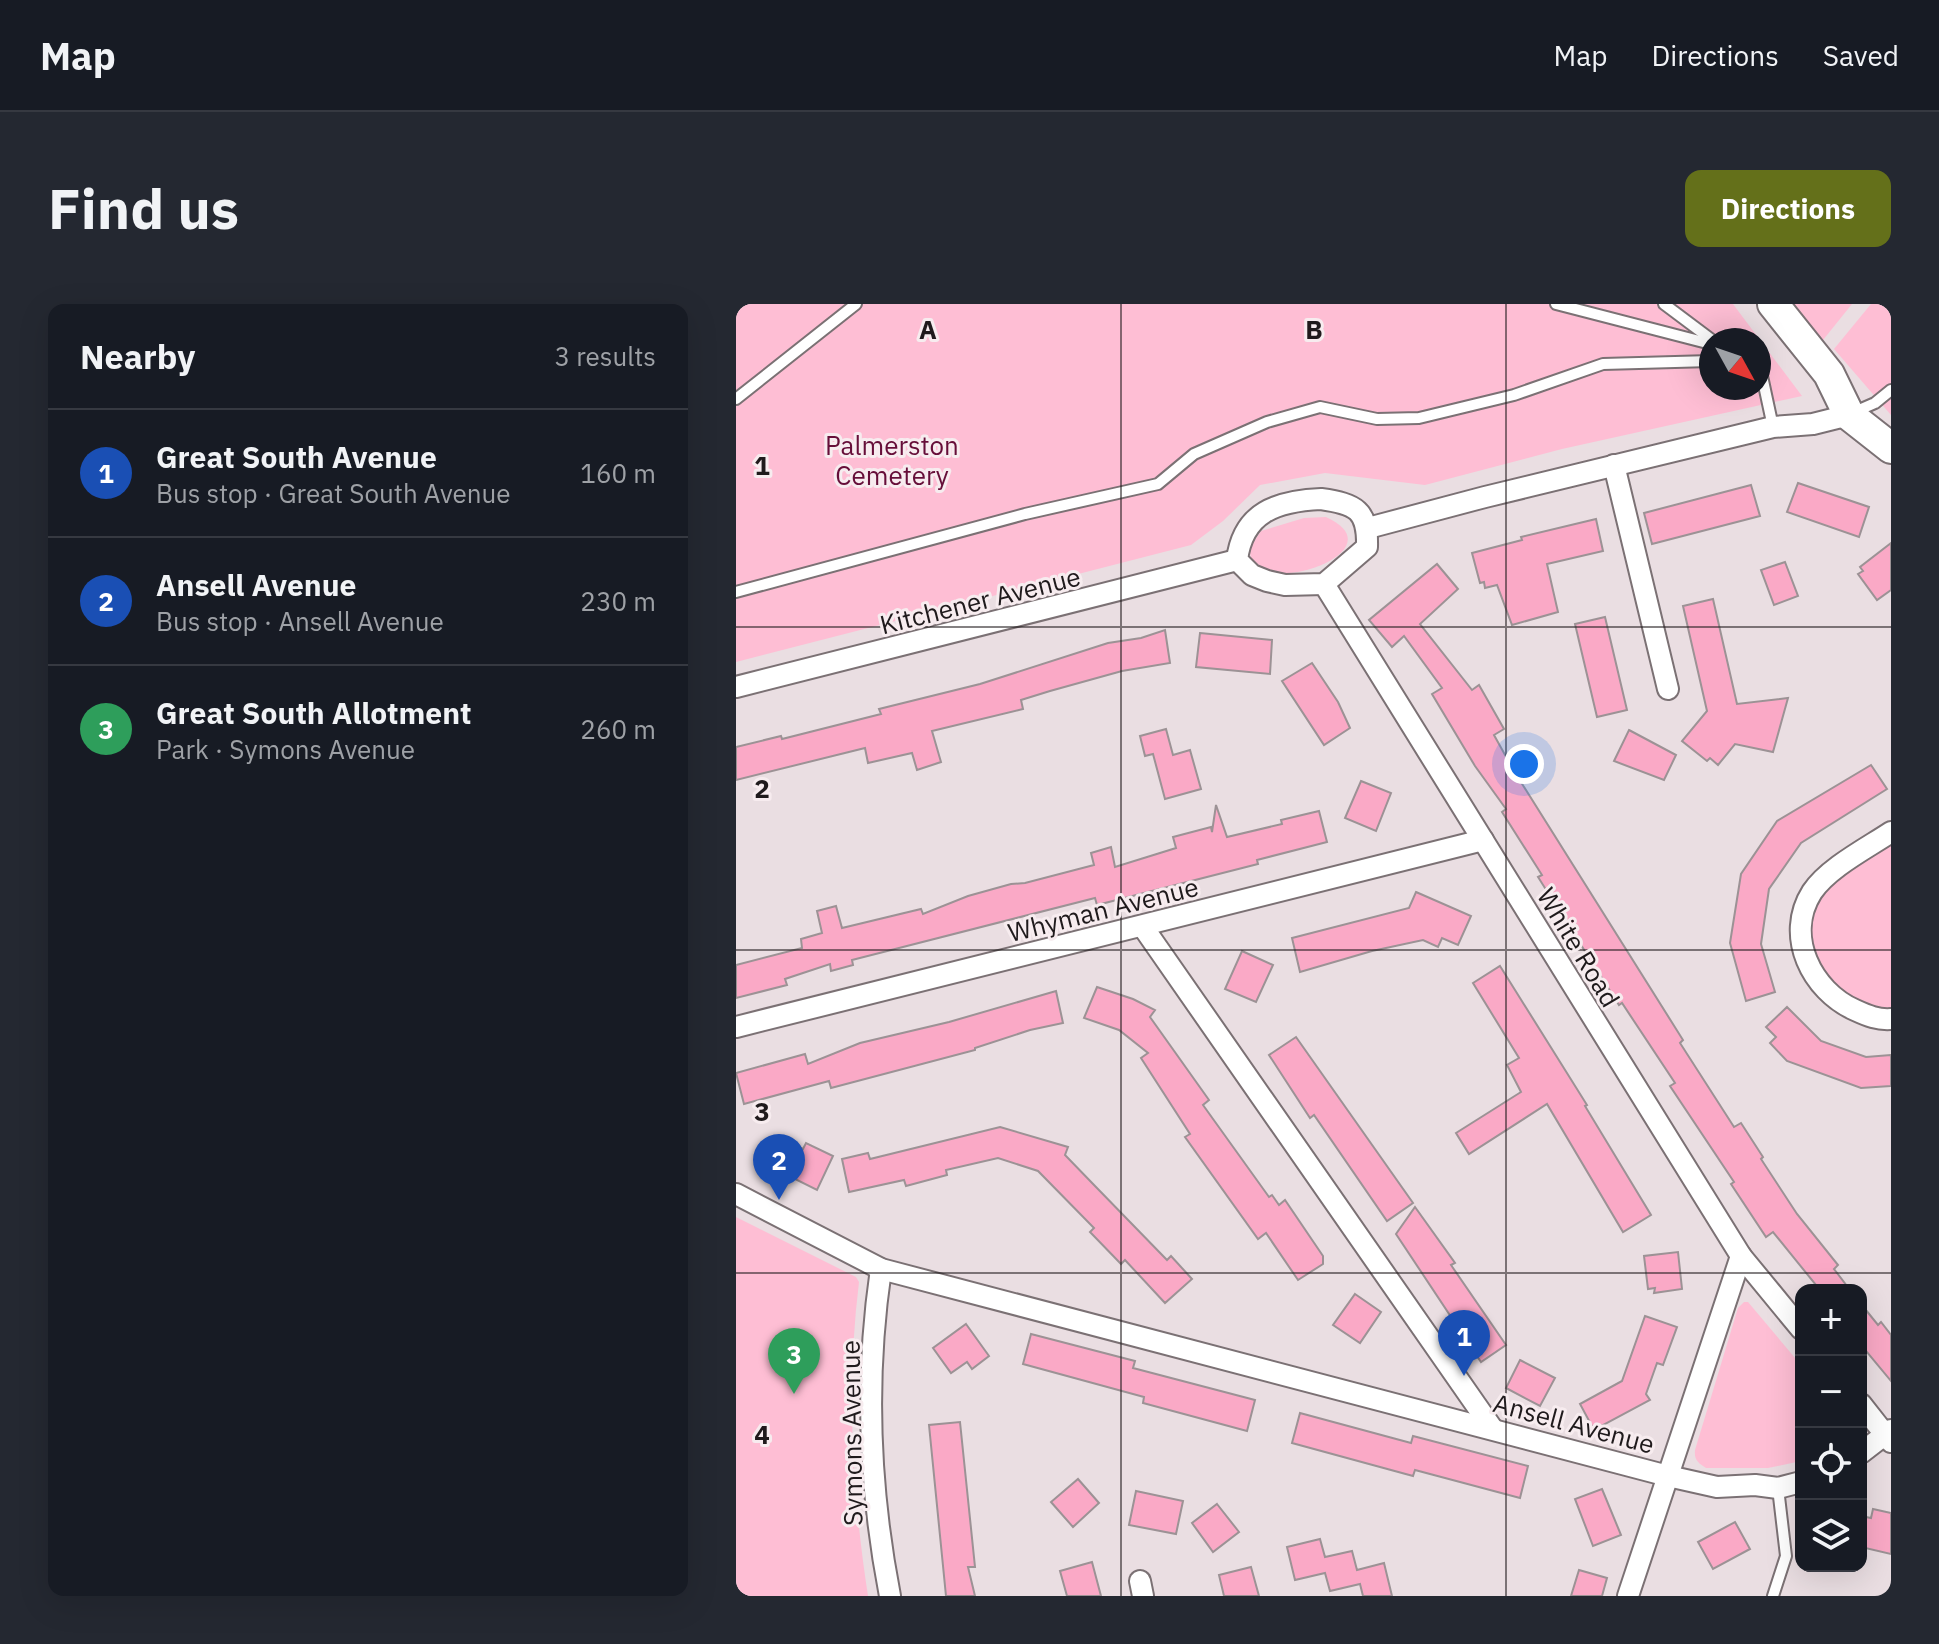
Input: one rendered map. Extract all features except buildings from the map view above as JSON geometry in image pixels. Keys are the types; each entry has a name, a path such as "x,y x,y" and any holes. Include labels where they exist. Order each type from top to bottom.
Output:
{"street":[{"path":"1773,304 1829,374 1849,415 1891,448"},
{"path":"1368,528 1773,427 1813,424 1849,415"},
{"path":"1614,465 1668,689"},
{"path":"1299,500 1347,503 1359,513 1368,528 1367,547 1324,584 1285,585 1267,581 1252,575 1237,560 1242,538 1251,520 1280,505 1299,500"},
{"name":"Kitchener Avenue","path":"736,687 1237,560"},
{"name":"White Road","path":"1324,584 1741,1256 1795,1322"},
{"path":"1891,832 1823,879 1811,893 1804,911 1801,933 1808,965 1821,987 1842,1004 1870,1017 1891,1019"},
{"name":"Whyman Avenue","path":"736,1027 1483,840"},
{"path":"1143,927 1492,1428"},
{"name":"Ansell Avenue","path":"736,1194 881,1269 1668,1476 1717,1487 1755,1485 1778,1488 1795,1484"},
{"path":"1628,1596 1741,1256"},
{"name":"Symons Avenue","path":"881,1269 875,1314 872,1423 876,1516 890,1596"},
{"path":"1867,1411 1889,1436 1867,1449"}],"lane":[{"path":"736,399 856,304"},
{"path":"1556,304 1699,339"},
{"path":"1664,304 1699,332"},
{"path":"736,592 1025,514 1158,484 1194,454 1267,422 1320,407 1377,419 1419,418 1514,395 1603,364 1699,361"},
{"path":"1849,415 1875,403 1891,390"},
{"path":"1767,400 1773,427"},
{"path":"1773,1596 1786,1556 1778,1488"}],"green space":[{"name":"Palmerston Cemetery","path":"736,304 1733,304 1751,328 1699,328 1699,400 1771,400 1771,355 1802,396 1562,449 1425,485 1325,473 1260,485 1223,521 1191,545 736,662"},
{"path":"1787,304 1852,304 1819,345"},
{"path":"1871,304 1891,304 1891,415 1834,349"},
{"path":"1326,517 1344,529 1348,541 1341,553 1308,570 1268,572 1253,566 1249,549 1261,531 1304,518"},
{"path":"1891,843 1891,1008 1854,1000 1832,985 1816,958 1811,926 1819,896 1828,884"},
{"path":"736,1217 856,1277 859,1282 853,1361 853,1439 858,1518 868,1596 736,1596"},
{"path":"1748,1302 1795,1358 1795,1462 1768,1468 1706,1468 1695,1456 1738,1308"}],"place":[{"name":"Ansell Avenue","path":"779,1200"},
{"name":"Great South Avenue","path":"1464,1376"},
{"name":"Great South Allotment","path":"794,1394"}]}
